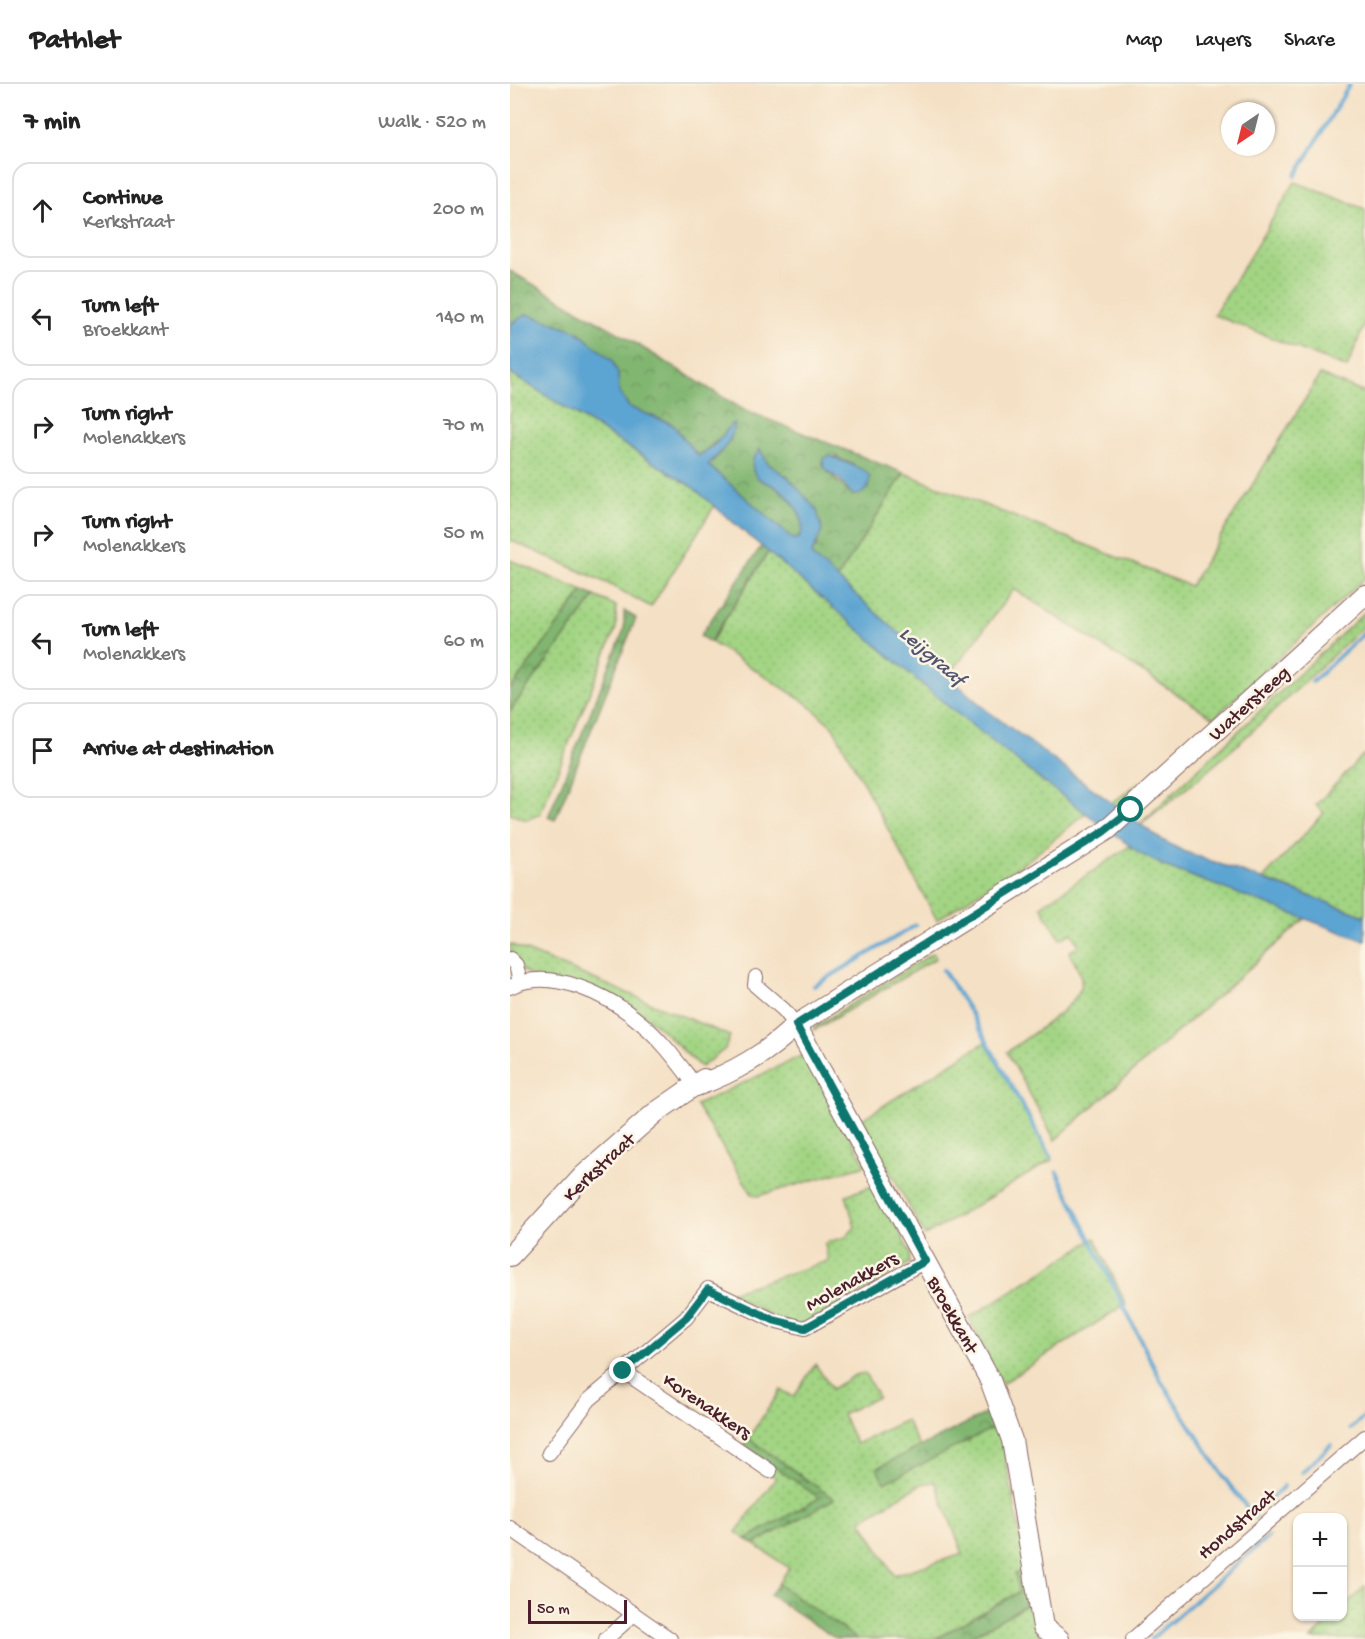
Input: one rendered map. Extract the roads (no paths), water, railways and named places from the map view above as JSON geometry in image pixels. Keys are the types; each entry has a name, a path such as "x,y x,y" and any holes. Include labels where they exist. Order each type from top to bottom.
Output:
{"street":[{"name":"Watersteeg","path":"1131,810 1365,595"},
{"name":"Kerkstraat","path":"510,1256 584,1175 655,1113 696,1086 720,1077 782,1040 796,1025 1107,830 1131,810"},
{"path":"510,959 516,965 515,984 542,980 569,984 615,1004 641,1023 661,1042 696,1086"},
{"path":"756,977 755,985 784,1010 796,1025"},
{"name":"Broekkant","path":"796,1025 990,1380 1012,1440 1044,1633 1059,1639"},
{"name":"Molenakkers","path":"549,1453 589,1400 686,1318 708,1289 773,1320 805,1328 925,1261"},
{"name":"Korenakkers","path":"623,1371 770,1471"},
{"name":"Hondstraat","path":"1133,1639 1365,1437"},
{"path":"510,1528 670,1639"},
{"path":"606,1639 634,1614"}],"water":[{"path":"527,314 575,330 612,360 618,374 619,392 629,407 672,424 698,456 717,442 731,424 735,424 728,442 708,465 793,539 799,538 802,524 797,509 786,495 761,480 754,473 753,459 760,449 768,464 788,477 817,510 822,531 811,555 985,709 1162,840 1183,851 1365,916 1365,941 1164,866 1141,854 1037,777 950,708 691,486 510,373 510,324"},
{"path":"830,456 864,470 870,477 868,488 858,495 851,493 839,479 825,469 823,458"}],"waterway":[{"path":"1296,176 1350,84"},
{"path":"1312,682 1363,634"},
{"path":"814,986 916,925"},
{"path":"943,970 972,1015 1051,1157"},
{"path":"1057,1172 1161,1381 1228,1483 1255,1518"},
{"path":"1350,1429 1365,1416"},
{"path":"1302,1472 1331,1445"},
{"path":"1268,1501 1284,1486"},
{"path":"1151,1639 1268,1537"}],"water label":[{"name":"Leijgraaf","path":"933,655"}]}
